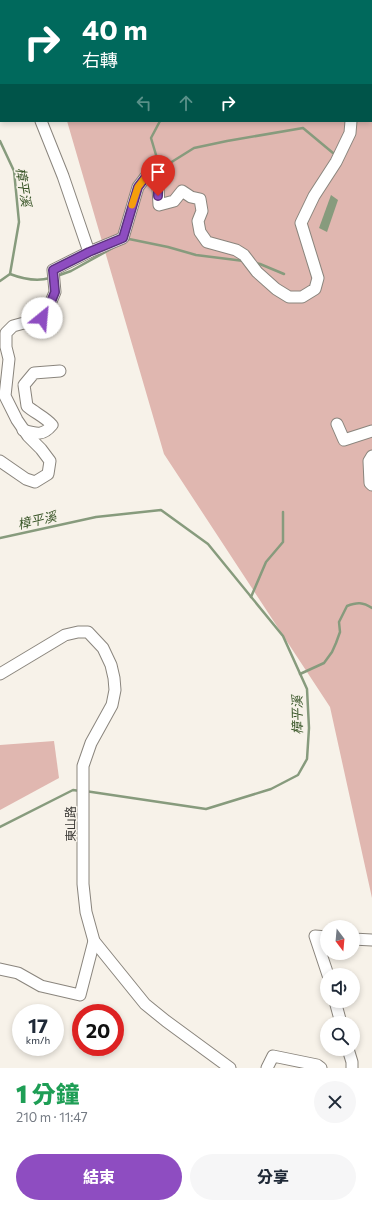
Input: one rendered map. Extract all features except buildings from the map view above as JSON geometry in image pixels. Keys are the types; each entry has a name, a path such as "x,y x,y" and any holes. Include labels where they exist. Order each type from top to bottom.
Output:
{"street":[{"path":"41,122 63,176 89,252"},
{"path":"0,461 26,479 35,482 48,474 50,461 23,430 10,407 6,396 9,359 6,347 6,333 12,326 42,318 48,309 55,292 53,270 89,252 123,238 138,187 154,166 158,170 159,205 174,201 182,191 191,197 200,199 202,211 198,221 200,232 207,242 236,250 244,256 257,272 276,288 289,297 302,297 315,289 318,278 301,223 314,196 342,150 350,133 351,122"},
{"path":"23,430 38,434 47,431 52,425 46,418 27,406 24,385 34,374 60,371"},
{"path":"337,424 344,440 372,431"},
{"path":"372,456 369,461 370,483 372,485"},
{"name":"東山路","path":"0,674 66,635 78,632 88,632 103,648 111,665 115,690 112,705 91,743 83,766 83,884 86,912 94,941 145,1004 230,1068"},
{"path":"320,936 315,936 320,951"},
{"path":"360,939 372,940"},
{"path":"0,969 18,973 41,986 80,995 94,941"},
{"path":"267,1068 273,1056 317,1065 321,1068"},
{"path":"350,1056 352,1068"}],"shaded area":[{"path":"67,122 372,122 372,898 330,707 164,454"},
{"path":"331,195 338,200 327,232 319,228"},
{"path":"54,741 59,778 0,810 0,745"}],"waterway":[{"path":"159,122 151,138 159,165"},
{"path":"162,168 194,148 303,128 333,153"},
{"name":"樟平溪","path":"0,141 14,171 19,222 10,274 0,281"},
{"path":"126,241 129,239 168,247 196,255 244,261"},
{"path":"57,276 71,271 118,245"},
{"path":"255,263 284,274"},
{"path":"10,274 30,279 40,280 50,278"},
{"name":"樟平溪","path":"0,538 96,517 161,510 208,544 283,636 307,689 309,728 307,759 298,775 271,789 206,809 85,791"},
{"path":"251,597 266,562 283,542 283,512"},
{"path":"300,674 324,663 332,652 340,632 339,622 347,606 360,603 372,608"},
{"name":"樟平溪","path":"0,827 73,790 80,791"}],"slow traffic":[{"path":"132,205 138,187 154,166 156,168"}],"route":[{"path":"42,318 48,309 55,292 53,270 89,252 123,238 138,187 154,166 162,174 158,188 158,196"}]}
